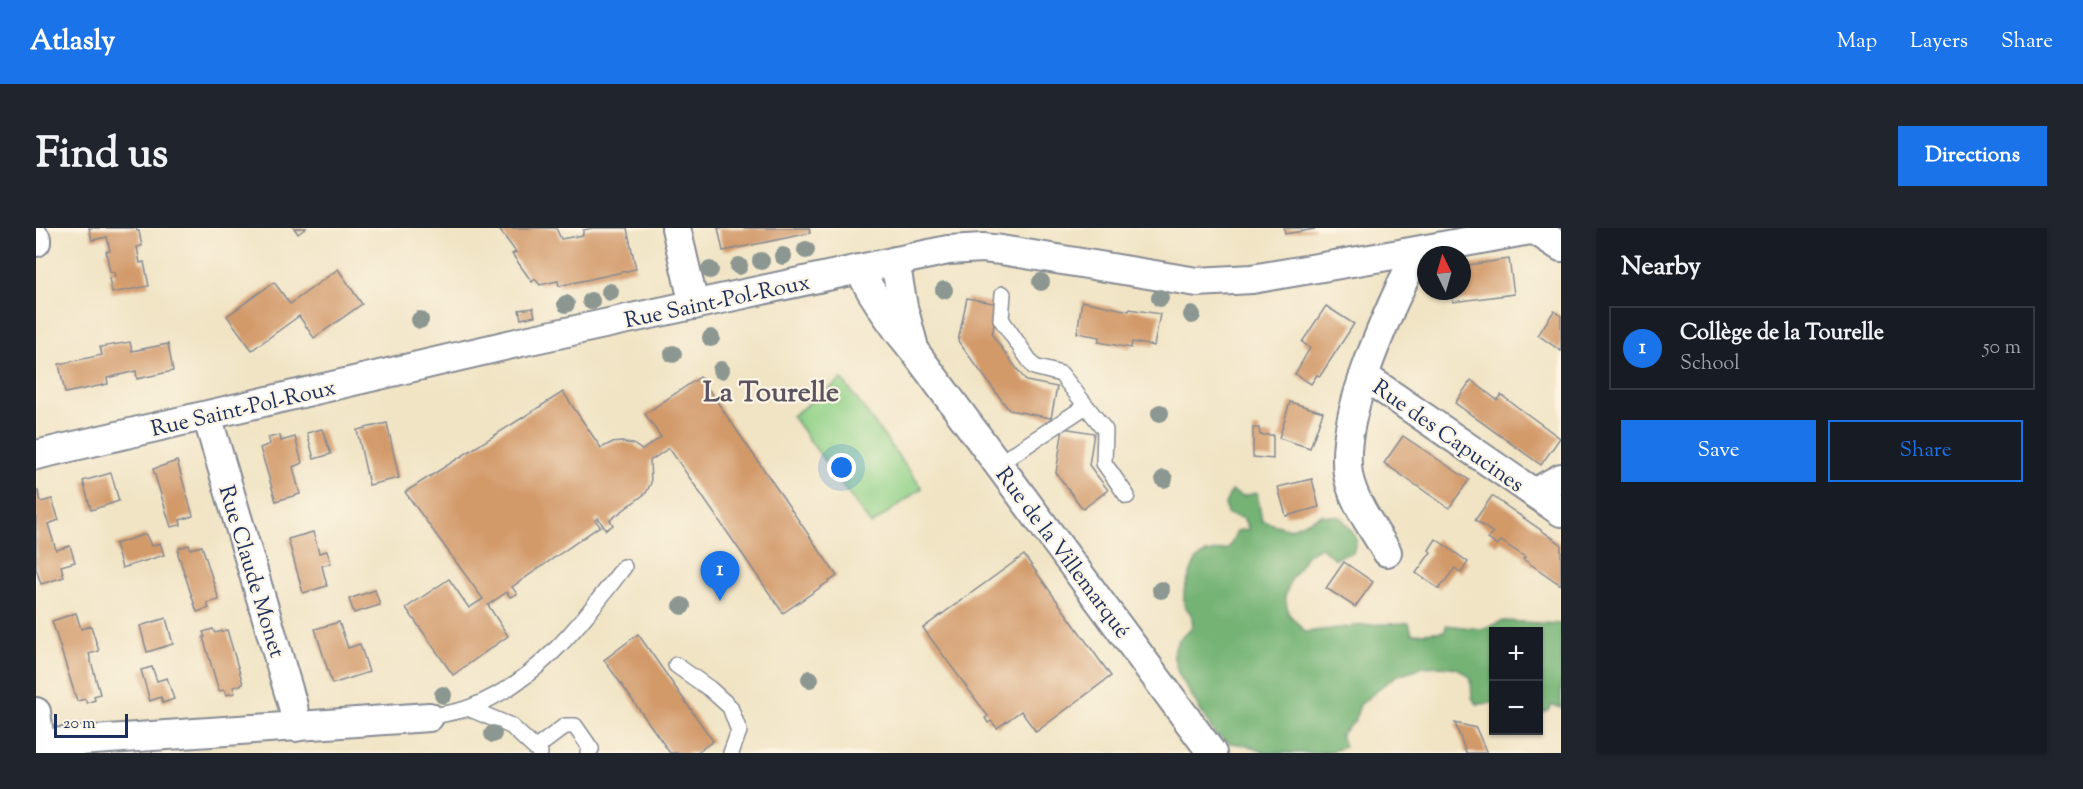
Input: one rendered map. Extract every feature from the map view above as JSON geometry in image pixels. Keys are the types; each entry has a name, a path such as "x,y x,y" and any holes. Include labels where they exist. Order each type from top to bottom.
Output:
{"street":[{"path":"676,228 694,304"},
{"name":"Rue Saint-Pol-Roux","path":"36,455 525,341 948,250 983,248 1003,239 1197,282 1252,279 1405,253 1445,236 1501,236 1530,230 1544,235 1561,247"},
{"path":"1501,236 1516,240 1561,267"},
{"path":"1387,552 1360,506 1350,484 1348,471 1355,402 1408,271 1405,253"},
{"name":"Rue de la Villemarqué","path":"895,261 903,307 915,352"},
{"name":"Rue de la Villemarqué","path":"859,269 883,313 915,352 1212,753"},
{"name":"Rue des Capucines","path":"1364,376 1561,512"},
{"name":"Rue Claude Monet","path":"207,416 293,706 296,727"},
{"name":"Rue des Capucines","path":"1534,494 1561,478"},
{"path":"36,712 38,744 429,717"}],"lane":[{"path":"1003,294 1001,319 1034,367 1061,374 1105,430 1104,463 1127,496"},
{"path":"998,464 1086,406"},
{"path":"429,717 468,708 505,691 550,657 624,567"},
{"path":"676,665 710,689 730,707 739,731 731,753"},
{"path":"468,708 511,726 538,750 565,726 575,726 591,749 588,753"}],"green space":[{"path":"842,379 922,488 871,525 792,416"},
{"path":"1231,491 1243,496 1257,493 1262,521 1290,529 1321,515 1341,517 1357,539 1353,553 1335,559 1321,547 1307,554 1291,579 1285,596 1288,613 1305,632 1364,625 1409,623 1412,634 1445,631 1446,625 1481,629 1504,621 1561,624 1561,708 1552,705 1549,710 1543,712 1543,627 1489,627 1489,703 1477,704 1472,698 1471,678 1457,668 1423,667 1398,675 1360,705 1354,722 1340,735 1345,747 1325,753 1266,753 1246,745 1230,743 1215,735 1178,673 1173,654 1178,641 1193,626 1191,614 1184,605 1184,591 1197,559 1206,553 1228,549 1237,531 1249,529 1243,518 1227,514 1225,504"}],"building":[{"path":"89,228 136,228 139,231 142,246 137,247 140,263 144,262 149,286 112,293 109,278 115,277 114,272 110,272 106,251 110,251 107,237 92,240"},
{"path":"294,228 306,228 298,234"},
{"path":"498,228 556,228 561,239 583,235 583,230 593,228 627,228 636,269 559,286 558,281 540,285 535,279 532,282 512,254 516,252"},
{"path":"718,228 809,228 810,233 723,251"},
{"path":"1284,228 1315,228 1315,229 1285,234"},
{"path":"1509,259 1514,294 1471,300 1471,265"},
{"path":"338,269 362,304 314,338 299,316 252,350 227,316 274,282 290,304"},
{"path":"967,298 998,304 992,335 1026,381 1057,387 1051,418 1009,410 958,341"},
{"path":"1082,301 1129,311 1130,309 1160,314 1154,346 1132,342 1131,348 1098,342 1100,337 1077,333"},
{"path":"1326,306 1354,324 1320,376 1317,375 1311,384 1295,374 1310,348 1302,342"},
{"path":"533,308 535,316 521,319 519,310"},
{"path":"1554,311 1561,316 1561,351 1538,335"},
{"path":"130,342 132,351 168,344 173,371 137,379 136,371 107,378 108,384 65,393 59,364 102,355 100,347"},
{"path":"700,377 837,576 783,613 669,448 650,461 651,483 646,493 610,520 613,525 606,530 598,518 595,520 600,526 512,587 517,594 510,597 507,592 488,605 508,636 453,675 406,608 449,579 469,608 483,599 405,492 563,392 601,448 611,443 622,442 633,444 642,450 661,437 645,414"},
{"path":"1471,380 1497,400 1501,395 1560,438 1541,465 1455,403"},
{"path":"1290,402 1323,412 1310,448 1279,438"},
{"path":"387,423 399,478 369,485 357,430"},
{"path":"1063,428 1094,433 1089,465 1108,490 1083,509 1056,473"},
{"path":"1253,428 1259,428 1260,435 1273,435 1273,459 1253,457"},
{"path":"322,429 331,454 314,459 307,433"},
{"path":"280,435 281,441 295,437 302,463 293,467 300,494 276,501 260,448 270,444 268,438"},
{"path":"1403,436 1469,480 1449,508 1384,463"},
{"path":"177,461 193,516 180,520 181,525 171,527 153,469"},
{"path":"111,473 119,501 91,510 83,481"},
{"path":"1312,479 1319,507 1286,516 1278,487"},
{"path":"36,491 38,491 41,502 52,499 59,520 48,524 56,550 70,546 75,562 61,566 64,577 41,584 36,569"},
{"path":"1492,496 1561,544 1561,585 1501,541 1497,545 1488,539 1493,533 1475,520"},
{"path":"313,532 319,553 327,551 331,563 322,566 327,586 303,593 288,539"},
{"path":"146,534 151,546 160,543 164,555 122,568 115,544"},
{"path":"1436,539 1468,562 1461,573 1455,568 1439,589 1416,573 1431,552 1429,550"},
{"path":"189,545 190,549 202,546 219,600 207,603 209,608 197,612 178,554 179,548"},
{"path":"1024,555 1111,676 1036,732 1021,711 997,728 991,721 988,723 985,718 988,716 923,628"},
{"path":"1344,562 1373,582 1355,607 1326,588"},
{"path":"375,590 380,605 354,613 349,599"},
{"path":"76,613 81,629 91,626 99,651 89,654 100,694 94,696 95,700 87,703 85,699 77,701 52,621"},
{"path":"166,618 173,644 147,652 140,626"},
{"path":"339,622 348,648 360,644 369,672 332,684 315,629"},
{"path":"213,629 215,633 227,630 243,684 233,687 235,693 226,695 224,690 219,691 203,637 205,637 203,632"},
{"path":"638,634 713,741 696,753 670,753 604,660"},
{"path":"152,667 157,681 167,678 174,699 163,703 161,697 150,701 141,670"},
{"path":"1455,723 1476,728 1487,753 1466,753"}],"place":[{"name":"Collège de la Tourelle","path":"720,601"}],"district":[{"name":"La Tourelle","path":"771,391"}]}
